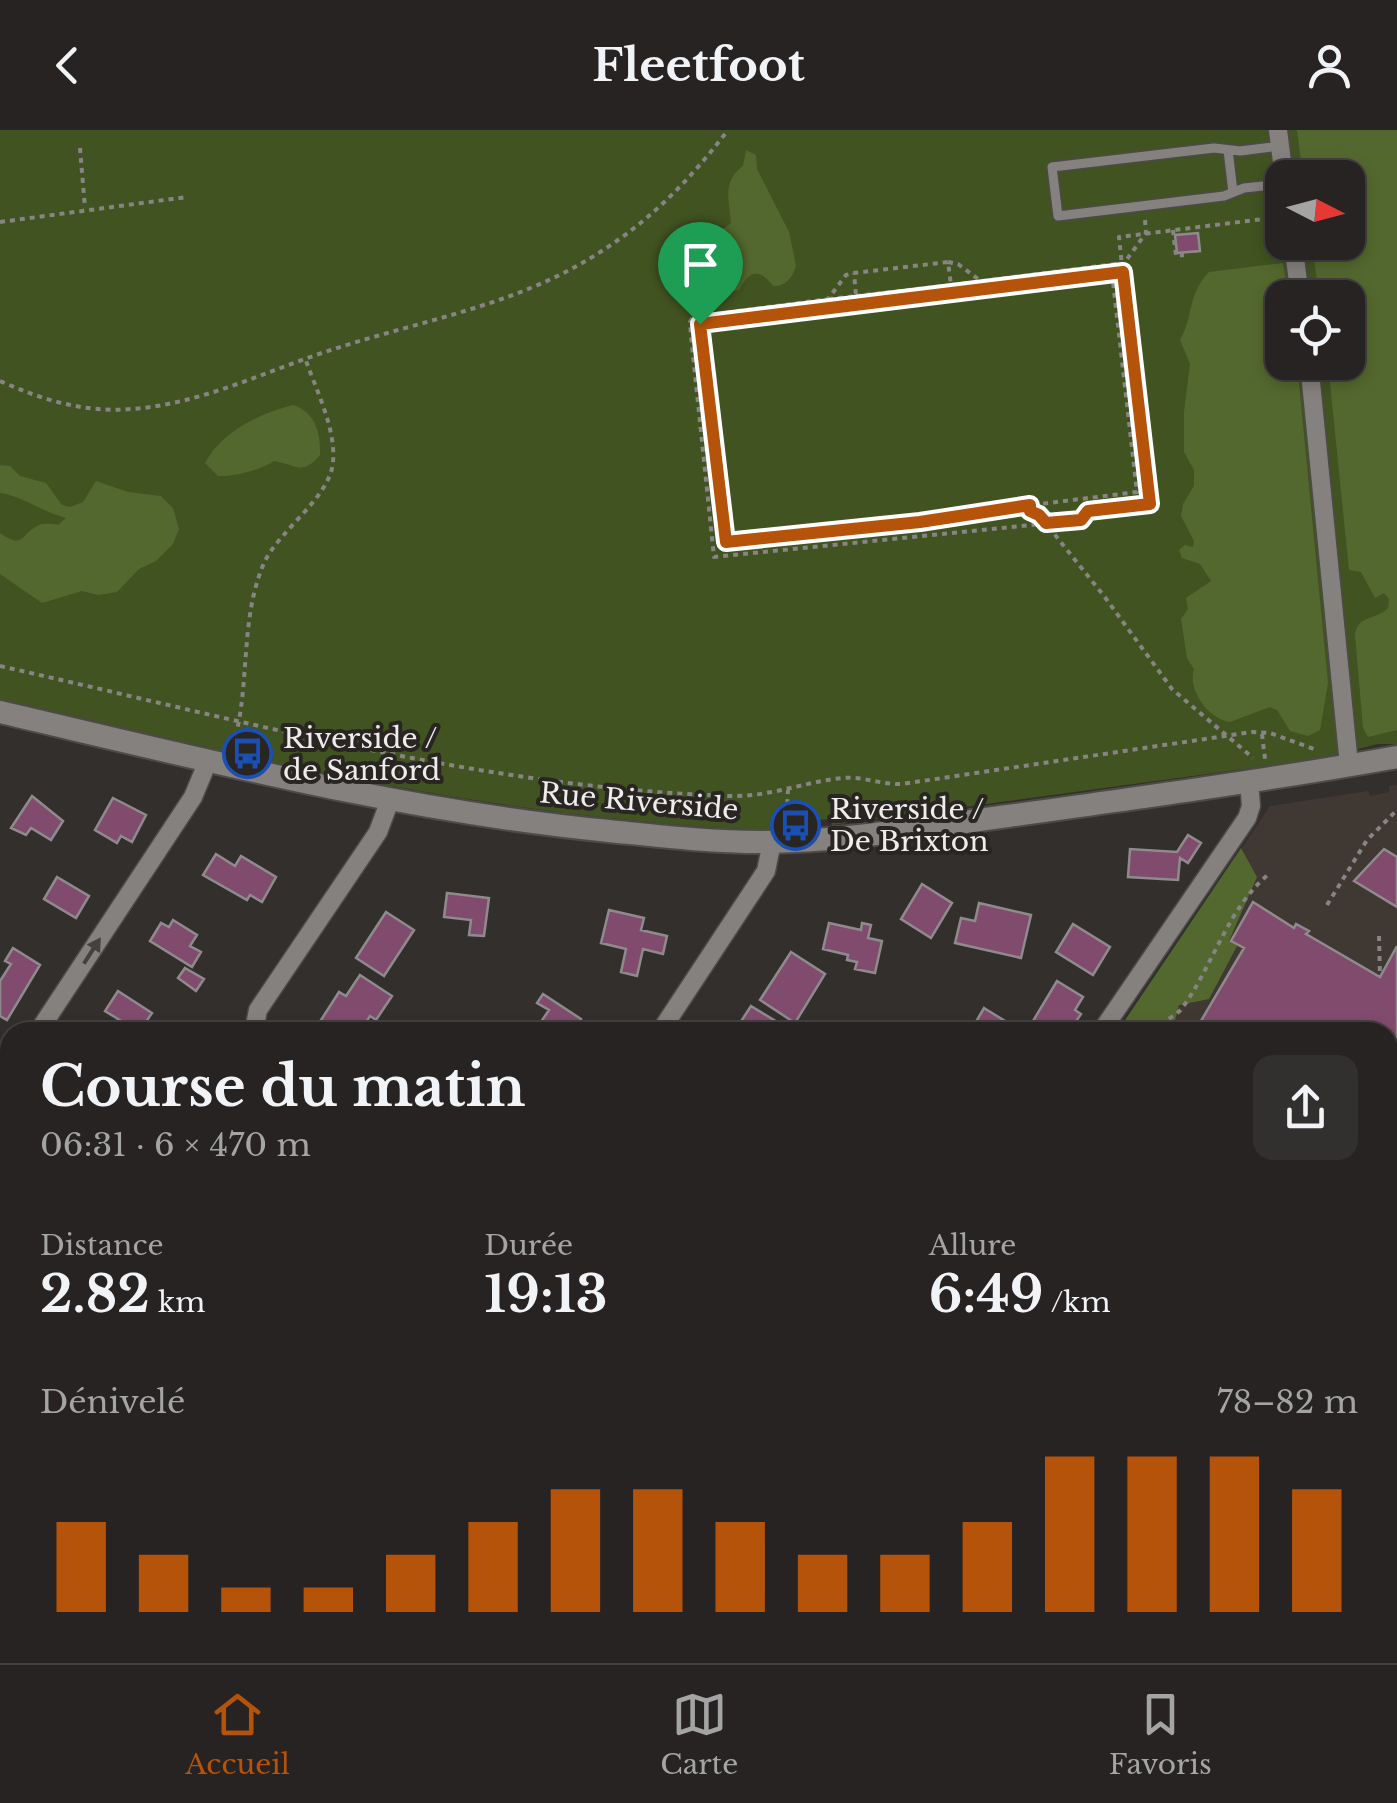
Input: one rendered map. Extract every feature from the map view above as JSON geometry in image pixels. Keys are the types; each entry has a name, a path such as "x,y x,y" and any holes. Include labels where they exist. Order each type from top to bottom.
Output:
{"street":[{"path":"1311,380 1349,765"},
{"name":"Rue Riverside","path":"0,712 390,800 581,828 694,839 882,832 1260,770 1397,758"},
{"path":"45,1022 194,796 208,761"},
{"path":"1108,1022 1247,818 1260,770"},
{"path":"256,1022 258,1010 378,832 390,800"},
{"path":"667,1022 766,872 779,835"}],"lane":[{"path":"1265,185 1058,216 1052,168 1214,148 1228,150 1279,138"},
{"path":"1228,150 1233,192"}],"path":[{"path":"0,381 70,406 131,410 203,395 305,358 510,298 581,264 655,212 728,130"},
{"path":"80,148 85,211"},
{"path":"0,222 187,197"},
{"path":"1122,269 980,281 693,317 690,322 714,557 1081,520 1088,511 1150,504 1119,237 1265,219"},
{"path":"1173,230 1176,256 1184,255"},
{"path":"1112,274 1136,492 726,542 700,324 1112,274 1122,269 1146,233"},
{"path":"828,300 846,276 854,273 948,262 958,264 980,281"},
{"path":"948,262 951,285"},
{"path":"854,273 856,296"},
{"path":"903,290 905,299"},
{"path":"232,750 244,704 249,624 260,573 273,547 326,483 333,462 328,424 305,358"},
{"path":"1030,505 1030,511 1046,523 1172,689 1260,764 1260,770"},
{"path":"844,544 846,530"},
{"name":"Rue Riverside","path":"0,666 397,758 641,789 732,796 846,778 902,784 1262,732 1323,750"},
{"path":"1260,770 1262,732"},
{"path":"779,835 788,790"},
{"path":"1327,905 1368,840 1397,810"},
{"path":"1166,1022 1183,1007 1248,896 1269,874"},
{"path":"1379,936 1380,977"}],"shaded area":[{"path":"1397,785 1397,1022 1125,1022 1270,806 1368,791 1370,796 1389,792 1389,786"}],"green space":[{"path":"0,130 1397,130 1397,744 1378,744 1319,759 832,825 831,819 792,822 791,828 786,829 676,825 567,813 272,762 273,753 257,748 250,752 228,746 226,752 0,699"},
{"path":"1297,130 1397,130 1397,730 1368,737 1363,728 1355,635 1363,621 1388,608 1389,599 1384,593 1375,598 1361,572 1349,570 1330,380 1365,380 1365,280 1317,280 1314,260 1365,260 1365,160 1301,160"},
{"path":"746,150 756,155 757,169 789,232 796,266 791,278 782,285 773,286 763,276 754,274 739,290 731,292 723,285 715,239 731,223 729,185 743,166"},
{"path":"1283,263 1286,280 1265,280 1265,380 1299,380 1328,683 1320,730 1308,736 1290,731 1277,710 1270,707 1230,722 1222,720 1197,694 1194,669 1187,658 1181,619 1188,609 1186,598 1211,581 1200,564 1182,558 1179,550 1185,545 1193,547 1194,541 1181,516 1194,486 1194,470 1184,452 1190,364 1180,340 1197,289 1209,272"},
{"path":"293,405 307,413 318,431 320,455 308,465 299,467 274,461 247,472 218,476 205,463 221,442 243,425"},
{"path":"0,465 46,483 62,505 70,507 83,502 96,481 128,492 161,496 173,508 179,529 173,544 156,561 139,569 117,592 98,595 82,591 42,603 0,574 0,533 18,540 39,525 58,525 66,518 0,493"},
{"path":"1241,848 1257,877 1229,941 1237,946 1209,999 1179,1005 1175,1022 1124,1022"}],"building":[{"path":"1198,233 1200,251 1177,253 1175,235"},
{"path":"32,796 63,821 51,840 31,828 26,835 11,828"},
{"path":"113,798 146,815 132,842 121,836 117,843 95,830"},
{"path":"1188,835 1201,843 1188,863 1180,858 1178,880 1128,877 1130,849 1177,852"},
{"path":"1384,849 1397,857 1397,907 1354,881"},
{"path":"216,854 235,866 241,856 276,877 262,902 250,895 247,900 203,875"},
{"path":"57,877 89,896 76,918 44,899"},
{"path":"922,884 952,903 931,938 901,919"},
{"path":"447,893 489,898 484,936 469,935 471,920 444,917"},
{"path":"1253,902 1294,928 1296,924 1309,931 1306,934 1380,977 1397,946 1397,1022 1200,1022 1244,948 1231,941"},
{"path":"979,903 1031,915 1021,958 955,943 961,918 975,921"},
{"path":"609,910 644,918 641,930 667,936 663,954 643,949 637,976 621,972 626,949 601,943"},
{"path":"386,912 414,930 384,976 356,958"},
{"path":"173,920 197,935 190,946 201,952 192,967 150,941 161,923 169,927"},
{"path":"829,923 861,930 862,923 871,925 868,938 882,941 875,973 855,969 857,962 847,960 848,955 823,949"},
{"path":"1073,924 1110,947 1093,975 1056,952"},
{"path":"13,948 40,965 7,1020 0,1016 0,981 11,964 5,961"},
{"path":"791,952 825,974 796,1022 760,1000"},
{"path":"185,968 204,979 196,991 178,978"},
{"path":"360,975 392,996 376,1020 370,1016 366,1022 321,1020 339,992 346,996"},
{"path":"1057,981 1083,997 1075,1010 1081,1014 1076,1022 1032,1022"},
{"path":"118,991 152,1013 146,1022 123,1022 105,1011"},
{"path":"543,994 581,1019 541,1022 549,1010 537,1003"},
{"path":"751,1006 777,1022 741,1022"},
{"path":"984,1008 1005,1021 1004,1022 976,1022"}],"place":[{"name":"Riverside / de Sanford","path":"248,754"},
{"name":"Riverside / De Brixton","path":"795,825"}],"route":[{"path":"1123,272 1150,504 1088,511 1081,520 1046,523 1030,511 1030,505 920,522 726,542 700,324 1123,272"}]}
